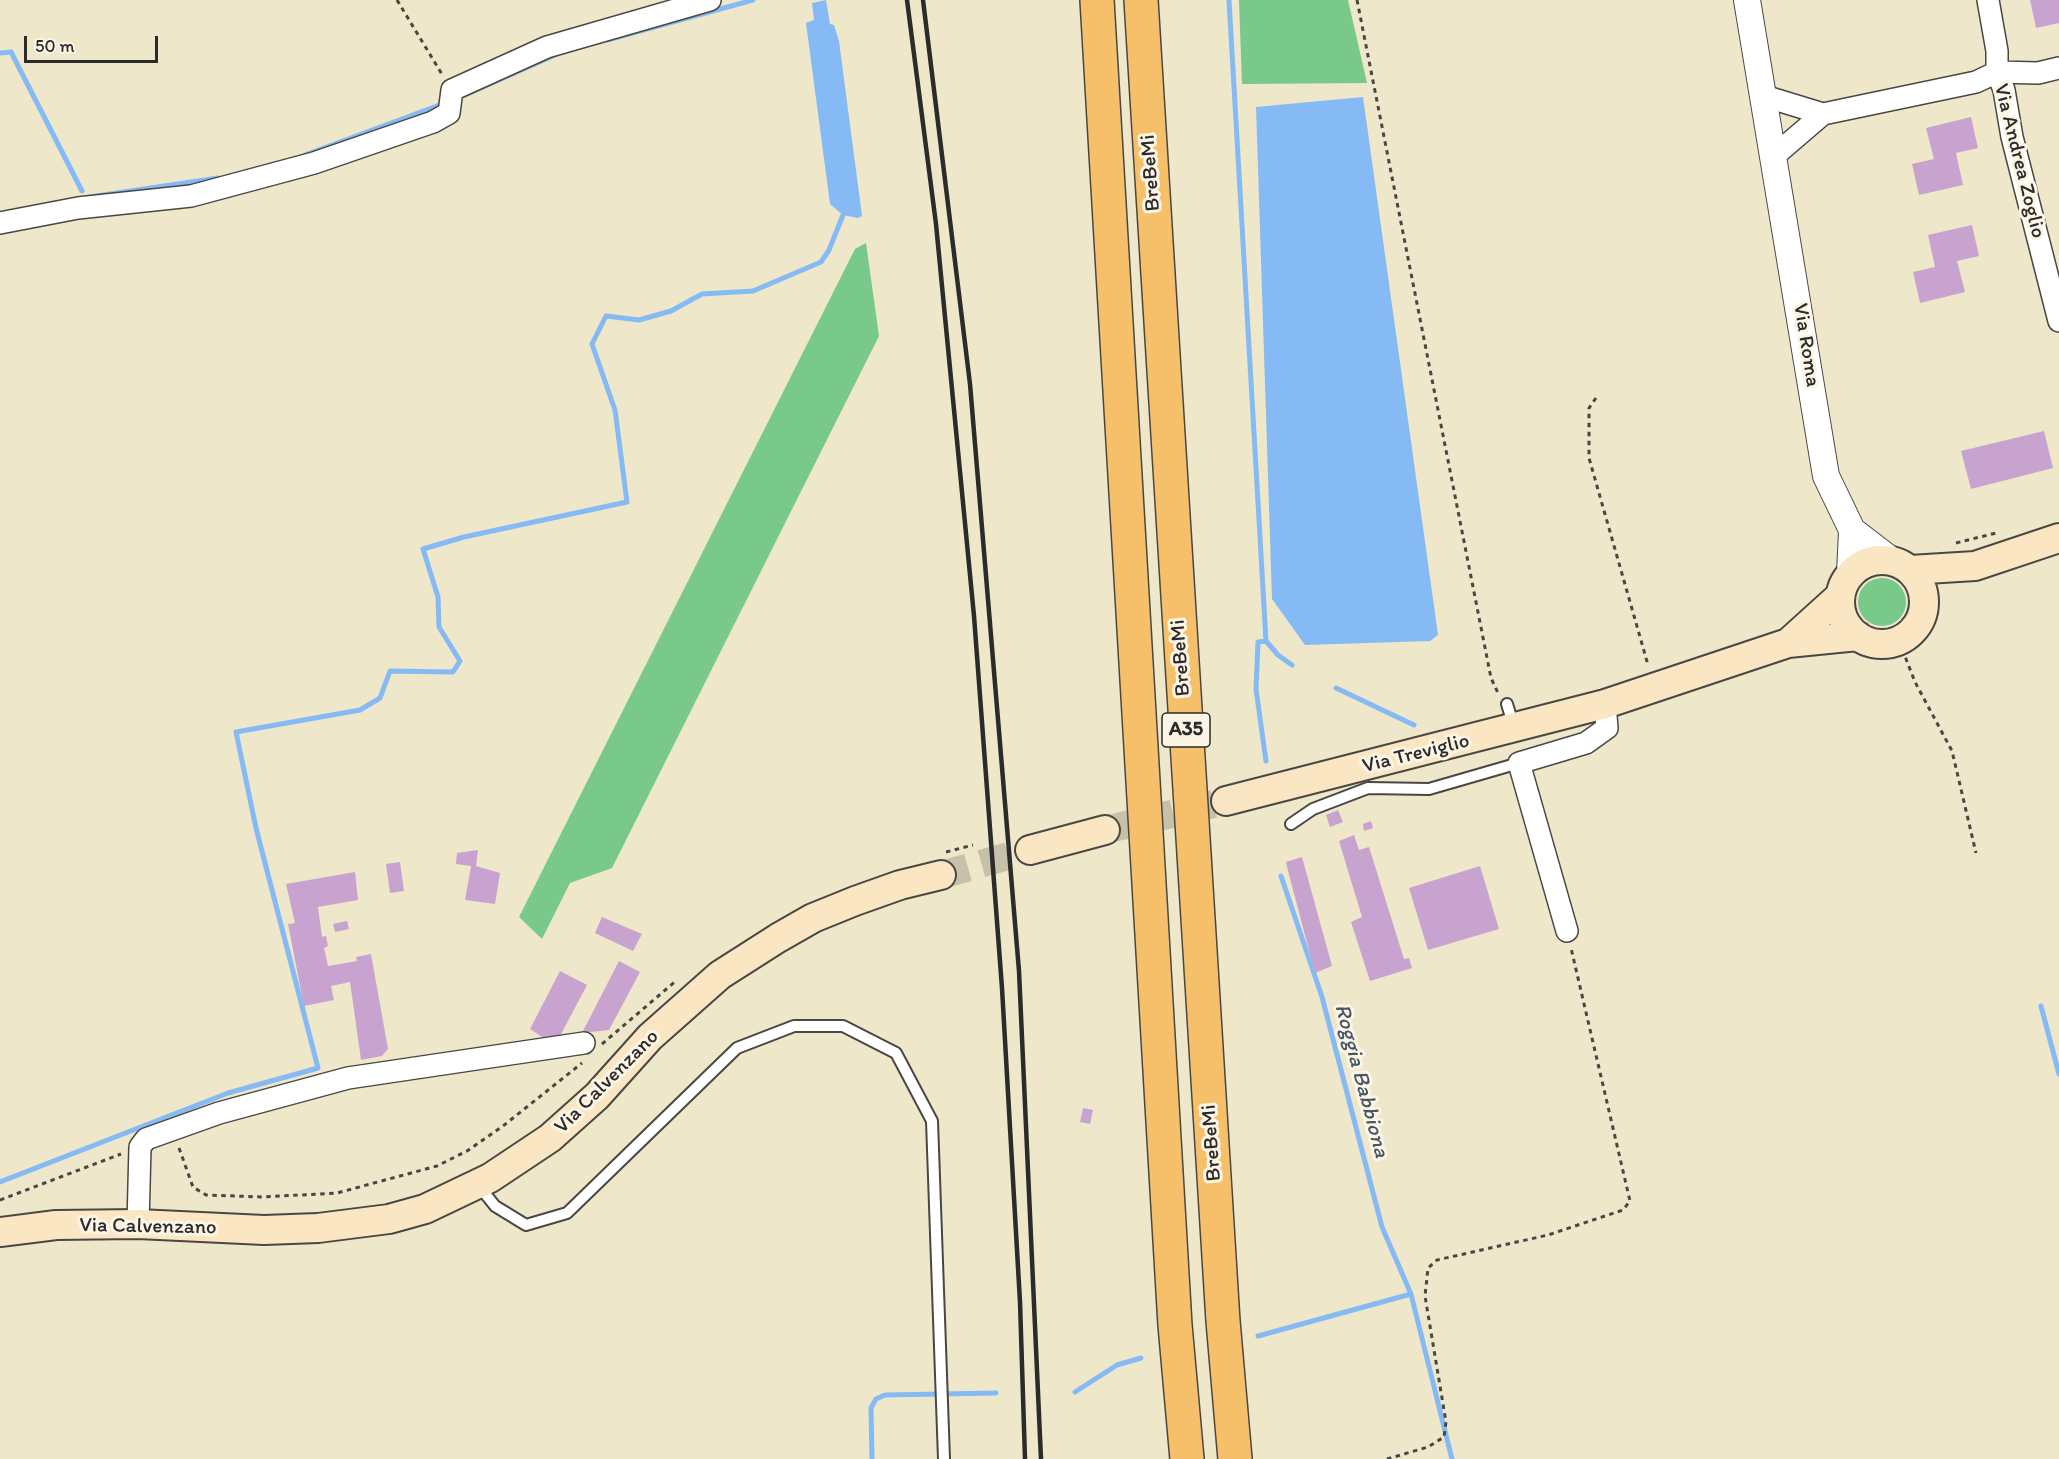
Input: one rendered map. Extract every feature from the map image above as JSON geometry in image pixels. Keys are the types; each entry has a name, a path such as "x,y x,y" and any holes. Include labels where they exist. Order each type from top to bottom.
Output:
{"highway":[{"name":"BreBeMi","path":"1097,0 1175,1325 1187,1459"},
{"name":"BreBeMi","path":"1141,0 1222,1310 1235,1459"}],"main road":[{"name":"Via Treviglio","path":"1788,643 1869,562 1975,566 2059,538"},
{"path":"1901,565 1919,581 1924,606"},
{"name":"Via Treviglio","path":"1226,801 1511,716 1605,704 1788,643 1857,636 1870,642 1885,644 1899,640 1916,627 1924,606 1975,566"},
{"path":"1845,585 1843,618 1857,636"},
{"path":"1030,850 1105,830"},
{"name":"Via Calvenzano","path":"0,1232 56,1225 138,1224 264,1230 356,1224 425,1209 477,1184 550,1138 597,1096 650,1037 720,975 813,918 900,885 941,875"}],"street":[{"path":"0,223 78,208 191,196 314,163 404,133 449,113 452,90 547,47 710,0"},
{"name":"Via Roma","path":"1747,0 1827,476 1852,530 1901,565"},
{"name":"Via Andrea Zoglio","path":"1988,0 1997,51 1997,72 2004,90 2012,137 2059,321"},
{"path":"1764,96 1823,114 1976,82 1997,72 2038,73 2059,68"},
{"path":"1774,156 1823,114"},
{"name":"Via Roma","path":"1845,585 1852,530"},
{"path":"1567,931 1519,763 1586,743 1607,728 1605,704"},
{"path":"138,1224 140,1147 146,1139 210,1117 328,1083 405,1068 584,1042"}],"lane":[{"path":"1291,824 1313,809 1368,788 1429,789 1519,763"},
{"path":"477,1184 495,1206 526,1225 567,1213 737,1048 794,1026 843,1026 896,1053 932,1121 944,1459"}],"path":[{"path":"397,0 452,90"},
{"path":"1357,0 1491,678 1511,716"},
{"path":"1596,398 1589,408 1588,458 1657,688"},
{"path":"1949,544 2001,532"},
{"path":"1899,640 1916,681 1952,751 1976,853"},
{"path":"1387,1459 1428,1447 1444,1437 1446,1422 1425,1296 1428,1268 1437,1260 1548,1234 1623,1210 1630,1201 1567,931"},
{"path":"0,1200 140,1147"}],"green space":[{"path":"1239,0 1348,0 1367,83 1242,84"},
{"path":"866,243 879,336 612,868 570,883 542,939 519,917 855,249"},
{"path":"1877,578 1887,578 1899,585 1906,597 1906,607 1899,619 1887,626 1877,626 1862,615 1858,607 1858,597 1869,582"}],"water":[{"path":"826,0 830,24 834,25 839,41 862,216 858,218 843,215 830,204 806,23 814,20 812,3"},
{"path":"1363,97 1438,635 1430,641 1305,645 1272,599 1256,107"}],"building":[{"path":"2030,0 2059,0 2059,23 2036,28"},
{"path":"1971,117 1978,148 1956,153 1963,185 1919,195 1912,164 1934,159 1926,128"},
{"path":"1972,225 1979,256 1957,261 1965,292 1920,303 1913,272 1935,267 1928,235"},
{"path":"2044,431 2053,468 1971,489 1961,451"},
{"path":"1338,810 1343,822 1330,827 1326,815"},
{"path":"1371,821 1373,828 1364,831 1363,824"},
{"path":"1354,835 1359,850 1369,847 1404,959 1409,958 1412,968 1370,981 1351,922 1362,917 1339,841"},
{"path":"478,850 476,866 500,873 495,904 465,900 471,866 456,864 457,853"},
{"path":"1302,857 1332,966 1315,973 1286,862"},
{"path":"400,862 404,891 390,893 386,864"},
{"path":"1480,866 1499,929 1428,950 1409,888"},
{"path":"355,872 358,900 318,907 322,937 326,936 328,946 324,948 328,966 357,961 356,957 371,954 388,1049 382,1056 361,1060 350,982 331,986 334,1000 304,1006 288,924 295,923 286,884"},
{"path":"602,917 642,934 633,951 595,933"},
{"path":"347,921 349,929 335,932 333,924"},
{"path":"619,961 640,972 609,1030 582,1033"},
{"path":"560,971 587,985 560,1036 544,1038 530,1029"},
{"path":"1083,1108 1093,1110 1090,1124 1080,1122"}],"waterway":[{"path":"607,40 753,0"},
{"path":"1229,0 1266,641 1278,655 1292,665"},
{"path":"0,53 11,52 82,191"},
{"path":"465,95 555,55"},
{"path":"305,155 445,103"},
{"path":"90,197 218,178"},
{"path":"0,1182 228,1093 318,1068 256,828 236,732 360,710 380,698 390,671 453,672 460,661 439,627 438,597 423,549 464,537 627,502 615,410 592,344 606,316 639,320 671,311 702,294 753,291 821,262 829,250 843,215"},
{"name":"Roggia Babbiona","path":"1266,641 1258,642 1256,689 1266,761"},
{"path":"1336,688 1414,725"},
{"name":"Roggia Babbiona","path":"1281,876 1322,997 1382,1227 1411,1294 1452,1459"},
{"path":"2041,1006 2059,1074"},
{"path":"1258,1336 1411,1294"},
{"path":"1075,1392 1117,1365 1141,1358"},
{"path":"872,1459 871,1408 876,1399 885,1395 996,1393"}],"tunnel":[{"path":"1105,830 1226,801"},
{"path":"941,875 1030,850"}],"railway":[{"path":"907,0 936,224 974,616 1002,988 1020,1302 1025,1459"},
{"path":"923,0 970,384 1019,971 1041,1459"}]}
